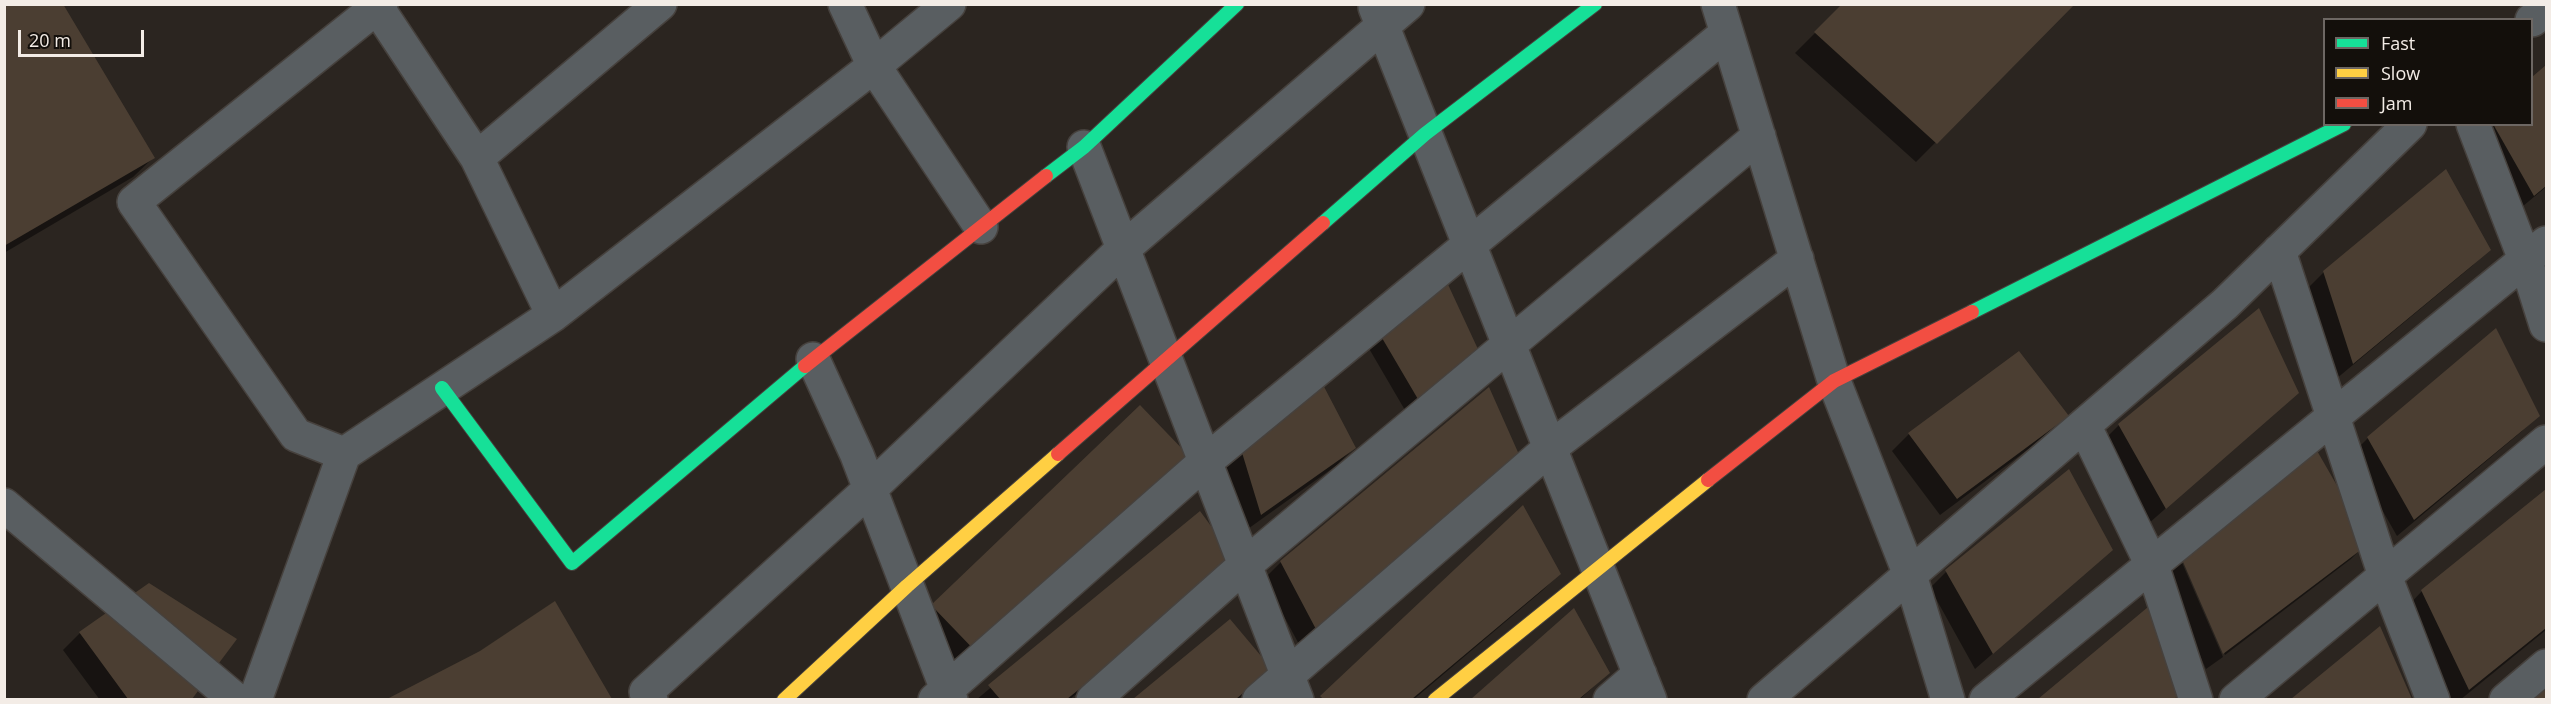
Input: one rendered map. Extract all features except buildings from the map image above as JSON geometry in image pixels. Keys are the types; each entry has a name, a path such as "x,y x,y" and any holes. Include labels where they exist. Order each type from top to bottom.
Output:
{"street":[{"path":"477,158 660,4"},
{"path":"845,4 874,66 981,227"},
{"path":"255,699 344,454 553,315 874,66 949,4"},
{"path":"442,388 572,563 813,359 1084,147 1236,4"},
{"path":"651,699 646,692 870,489 1124,249 1379,16 1408,4"},
{"path":"783,699 907,586 1425,134 1595,4"},
{"path":"344,454 296,435 134,202 378,6 477,158 553,315"},
{"path":"2533,19 2547,10"},
{"path":"1379,16 1645,687 1610,699"},
{"path":"813,359 870,489 907,586 944,696 1205,462 1470,246 1723,19 1834,381 1910,575 1948,699"},
{"path":"1436,699 1598,567 1834,381 2340,126"},
{"path":"1764,699 2224,304 2408,126"},
{"path":"2474,126 2536,252 2547,325"},
{"path":"1093,699 1245,565 1508,343 1759,136"},
{"path":"1084,147 1292,687"},
{"path":"2279,251 2385,576 2433,699"},
{"path":"1986,699 2536,252"},
{"path":"1259,699 1292,687 1550,448 1797,259"},
{"path":"2084,425 2152,565 2196,699"},
{"path":"2236,699 2547,442"},
{"path":"4,505 236,699"},
{"path":"2506,699 2547,666"}],"traffic: fast":[{"path":"1046,176 1084,147 1237,4"},
{"path":"1323,223 1425,134 1595,4"},
{"path":"1972,312 2340,126"},
{"path":"442,388 572,563 805,366"}],"traffic: slow":[{"path":"784,700 907,586 1058,454"},
{"path":"1435,700 1708,480"}],"traffic: jam":[{"path":"805,366 1046,176"},
{"path":"1058,454 1323,223"},
{"path":"1708,480 1834,381 1972,312"}]}
